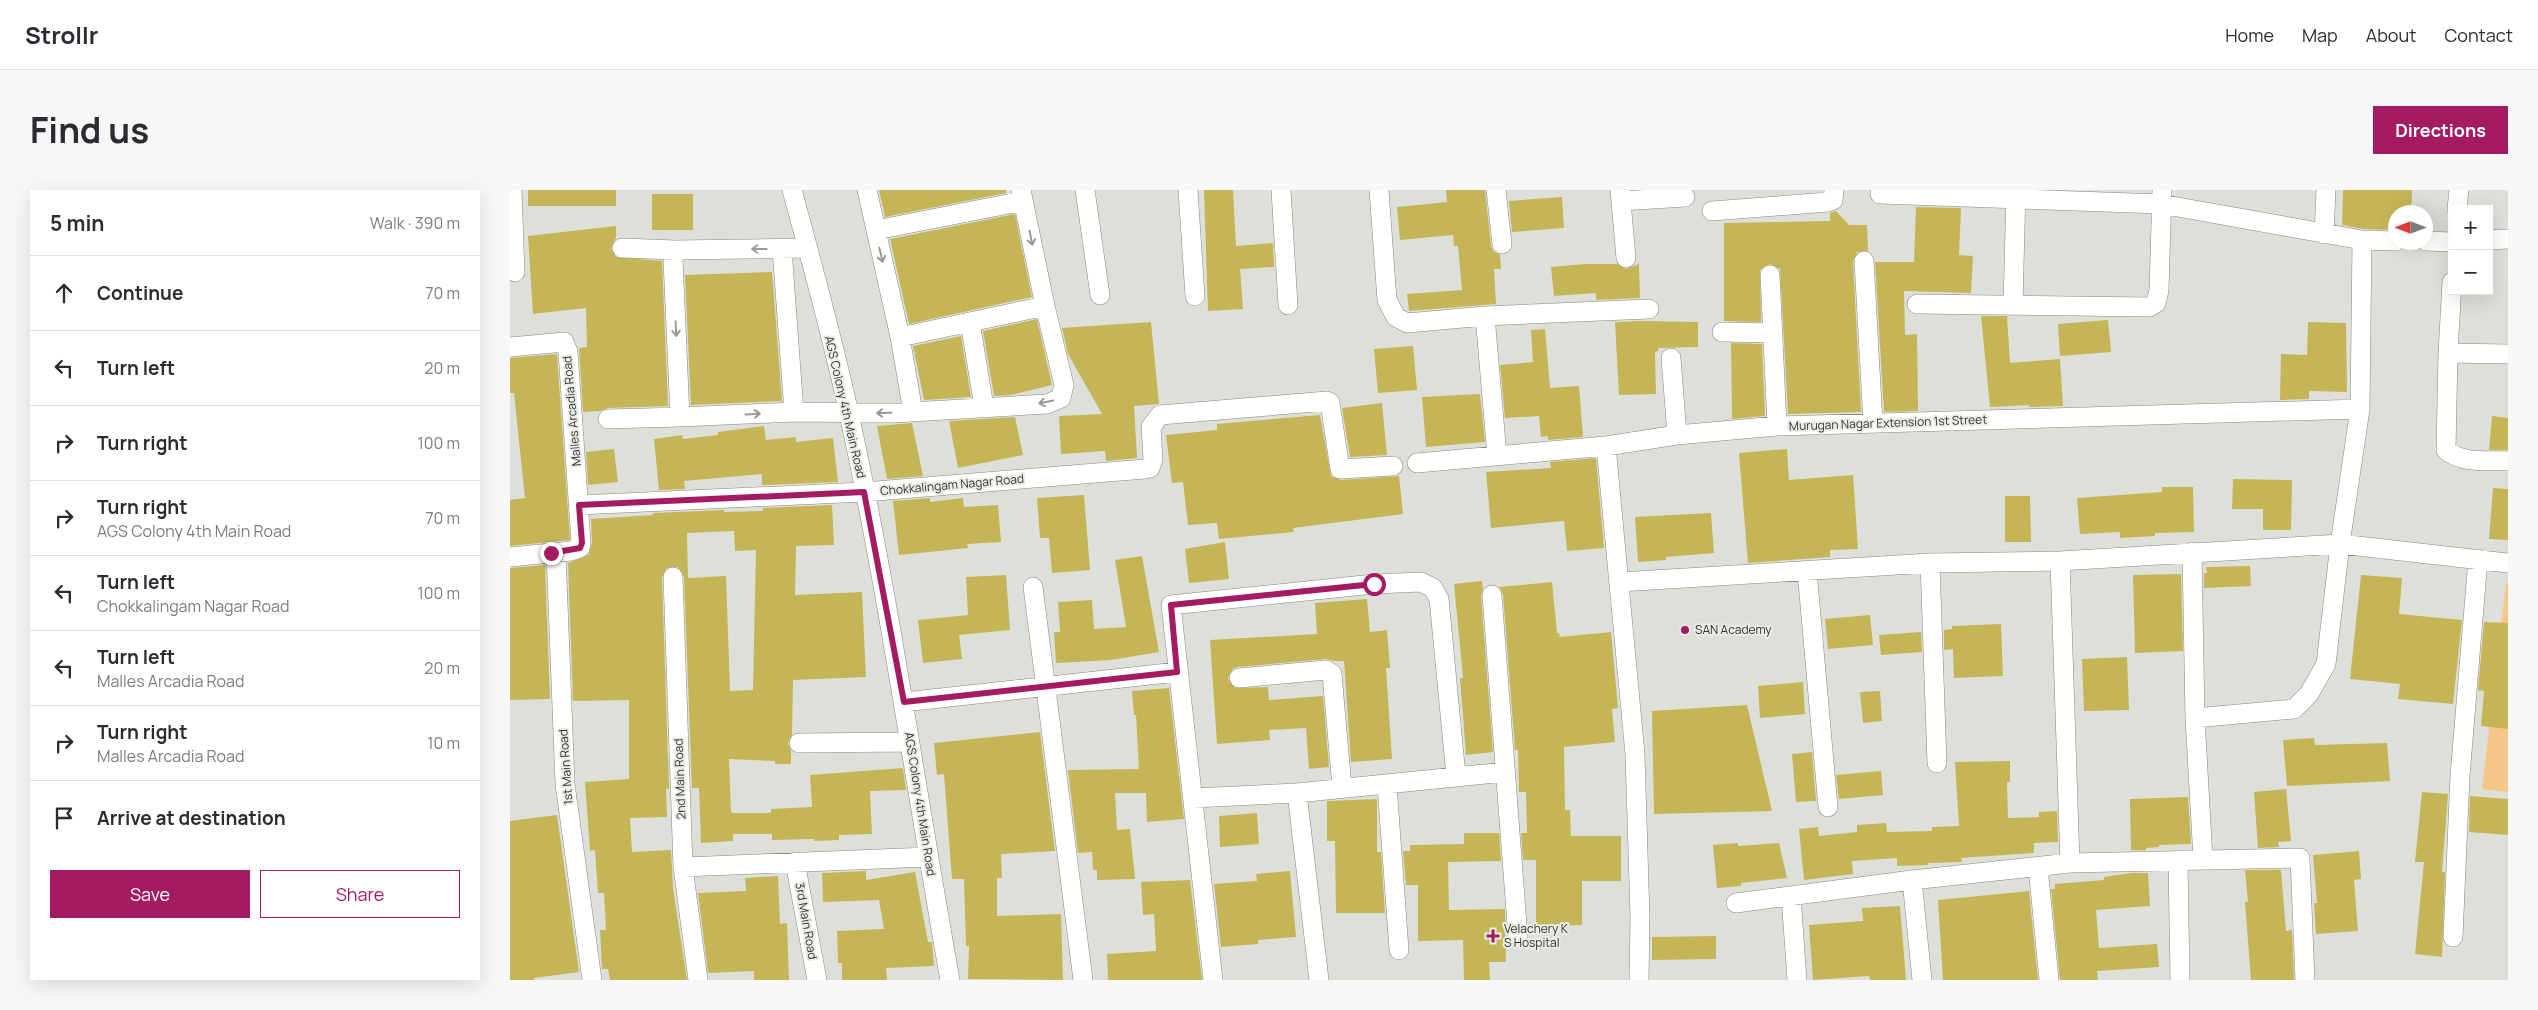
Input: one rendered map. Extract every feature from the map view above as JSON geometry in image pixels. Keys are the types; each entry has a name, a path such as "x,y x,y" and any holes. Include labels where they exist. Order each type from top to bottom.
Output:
{"street":[{"path":"512,190 514,272"},
{"name":"AGS Colony 4th Main Road","path":"792,190 849,414 904,702 928,857 950,980"},
{"path":"867,190 900,336 913,412"},
{"path":"1085,190 1100,294"},
{"path":"1188,190 1195,296"},
{"path":"1281,190 1288,305"},
{"path":"1379,190 1387,300 1396,317 1407,324 1485,316 1649,308"},
{"path":"1496,190 1502,244"},
{"path":"1712,212 1828,202 1833,200 1834,190"},
{"path":"2324,234 2326,190"},
{"path":"2458,205 2460,190"},
{"path":"1880,194 2162,197 2324,234 2362,240 2388,241"},
{"path":"2013,305 2016,194"},
{"path":"1626,258 1620,195 1685,197"},
{"path":"608,419 794,412 849,414 913,412 984,406 1047,404 1061,398 1064,385 1022,196 876,230"},
{"path":"1917,304 2142,307 2156,303 2159,290 2162,197"},
{"path":"2493,240 2508,238"},
{"path":"2195,718 2294,709 2309,694 2326,664 2340,544 2360,409 2362,240"},
{"path":"2433,242 2448,242"},
{"path":"622,248 676,250 808,248"},
{"path":"782,249 794,412"},
{"path":"676,250 673,260 680,417"},
{"path":"1864,261 1873,423"},
{"path":"1770,275 1777,426"},
{"path":"2451,295 2444,442 2446,450 2453,456 2464,459 2508,461"},
{"path":"900,336 1045,306"},
{"path":"1485,316 1497,456"},
{"path":"970,322 984,406"},
{"path":"1722,332 1772,333"},
{"name":"Malles Arcadia Road","path":"510,347 564,342 568,352 582,543 580,548 510,557"},
{"path":"2448,353 2508,354"},
{"path":"1671,358 1677,436"},
{"name":"Chokkalingam Nagar Road","path":"579,505 864,492 1150,468 1153,459 1151,427 1160,415 1327,401 1330,403 1340,469 1393,466"},
{"name":"Murugan Nagar Extension 1st Street","path":"1417,464 1606,446 1677,436 1777,426 2360,409"},
{"path":"1606,446 1635,754 1640,918 1639,980"},
{"path":"1619,582 1930,563 2060,562 2192,552 2340,544 2508,563"},
{"name":"1st Main Road","path":"556,552 565,784 592,980"},
{"path":"2192,552 2195,718 2203,859"},
{"path":"2453,937 2460,776 2478,559"},
{"path":"2060,562 2070,863"},
{"path":"1930,563 1937,763"},
{"path":"1807,572 1828,807"},
{"name":"2nd Main Road","path":"672,577 683,867 698,980"},
{"path":"1212,980 1171,605 1374,584 1421,582 1433,588 1439,600 1456,776"},
{"path":"1033,587 1044,686 1083,980"},
{"path":"1492,595 1518,938"},
{"path":"1240,678 1326,670 1332,674 1342,787"},
{"path":"904,702 1177,672"},
{"path":"799,744 910,742"},
{"path":"1193,798 1297,793 1505,772"},
{"path":"1387,785 1399,950"},
{"path":"1297,793 1319,980"},
{"path":"683,867 928,857"},
{"path":"1736,903 1912,880 2070,863 2300,858 2304,980"},
{"path":"2178,860 2180,980"},
{"name":"3rd Main Road","path":"795,862 817,980"},
{"path":"2038,867 2049,980"},
{"path":"1912,880 1922,980"},
{"path":"1790,896 1797,980"}],"shaded area":[{"path":"2506,583 2508,583 2508,792 2482,789"}],"building":[{"path":"528,190 616,190 616,206 528,206"},
{"path":"879,190 1006,190 1006,193 885,217"},
{"path":"1204,190 1233,190 1236,246 1273,243 1274,267 1240,269 1243,309 1208,311"},
{"path":"1446,190 1485,190 1491,245 1493,251 1500,255 1501,269 1494,269 1496,304 1409,311 1407,294 1462,290 1458,246 1454,246 1453,235 1400,240 1397,207 1447,202"},
{"path":"2343,190 2412,190 2411,205 2388,205 2388,230 2363,229 2342,225"},
{"path":"652,194 693,194 693,230 652,230"},
{"path":"1562,197 1564,228 1512,232 1509,201"},
{"path":"1916,207 1961,208 1959,255 1973,256 1971,293 1904,291 1905,335 1917,334 1918,411 1884,412 1875,262 1914,262"},
{"path":"1836,211 1849,225 1867,225 1868,251 1857,252 1853,262 1861,412 1788,414 1780,269 1770,264 1760,270 1761,322 1724,321 1724,223 1830,221 1830,213"},
{"path":"1015,214 1032,297 909,324 890,239"},
{"path":"616,226 616,238 611,248 616,257 662,261 668,406 608,408 600,411 583,412 579,348 587,347 586,308 533,314 528,236"},
{"path":"1617,264 1626,269 1639,264 1640,298 1596,300 1596,293 1554,296 1551,267"},
{"path":"772,272 782,401 691,405 685,275"},
{"path":"1981,316 2007,316 2010,363 2060,359 2063,406 1990,407"},
{"path":"1037,319 1052,385 1011,395 994,396 983,331"},
{"path":"2108,320 2111,352 2060,356 2058,324"},
{"path":"1151,322 1159,404 1134,406 1137,458 1106,461 1105,451 1061,454 1059,416 1102,414 1068,354 1062,328"},
{"path":"1615,322 1698,322 1698,347 1658,348 1658,351 1655,352 1656,394 1619,395"},
{"path":"2308,322 2346,323 2347,392 2309,391 2309,399 2280,400 2281,354 2307,355"},
{"path":"1545,329 1550,388 1579,386 1583,437 1548,440 1548,436 1541,437 1539,416 1505,418 1500,365 1533,362 1531,330"},
{"path":"961,336 971,397 924,400 913,346"},
{"path":"1731,343 1762,344 1765,416 1732,419"},
{"path":"1413,346 1417,390 1378,393 1374,349"},
{"path":"557,354 570,540 510,546 510,500 525,498 514,393 510,393 510,358"},
{"path":"1480,394 1485,442 1426,447 1422,397"},
{"path":"1382,403 1387,455 1350,457 1342,408"},
{"path":"1320,415 1331,476 1341,480 1399,476 1403,514 1293,528 1294,532 1219,539 1217,523 1188,525 1183,482 1172,483 1166,435 1217,430 1217,424"},
{"path":"2492,416 2508,418 2508,450 2489,450"},
{"path":"1015,417 1023,455 958,468 949,421"},
{"path":"912,423 923,476 887,479 877,426"},
{"path":"764,426 766,440 796,437 796,442 833,438 838,482 762,485 762,474 684,481 685,489 659,490 654,439 682,435 683,439 718,435 718,432"},
{"path":"614,449 618,482 588,485 586,452"},
{"path":"1787,449 1789,480 1853,475 1858,549 1830,550 1830,557 1748,563 1739,453"},
{"path":"1596,458 1604,548 1567,551 1564,521 1491,528 1486,472 1551,468 1550,462"},
{"path":"2233,479 2292,480 2291,530 2263,530 2263,509 2232,509"},
{"path":"2162,487 2193,487 2194,532 2155,533 2155,536 2120,538 2120,532 2080,534 2077,498 2162,492"},
{"path":"2493,488 2508,489 2508,540 2489,539"},
{"path":"1084,495 1090,570 1052,573 1049,538 1040,538 1037,498"},
{"path":"2005,496 2030,496 2031,542 2005,542"},
{"path":"930,498 930,502 963,498 964,507 998,505 1001,542 967,544 968,548 899,555 893,501"},
{"path":"832,505 834,545 796,546 795,595 862,592 866,677 793,680 792,735 788,743 791,751 791,764 775,764 775,761 729,759 732,813 771,813 771,809 812,807 810,775 903,768 906,790 870,791 872,834 839,835 839,840 814,841 814,839 772,840 772,834 733,834 733,841 701,843 699,788 692,788 684,577 678,567 667,568 662,577 669,789 666,789 667,817 630,818 632,852 671,850 673,888 687,980 610,980 608,969 602,969 600,930 606,930 604,893 598,893 595,850 590,851 585,782 629,779 629,700 573,701 568,563 589,555 592,542 591,519 653,515 653,513 724,510 724,512 763,511 763,508","holes":["734,531 735,551 756,550 753,690 730,691 726,576 688,578 687,533"]},
{"path":"1711,513 1714,553 1666,557 1666,560 1638,562 1635,517"},
{"path":"1225,542 1229,579 1189,583 1185,549"},
{"path":"1142,556 1159,652 1111,660 1056,663 1054,632 1060,632 1058,602 1092,600 1094,629 1126,627 1115,560"},
{"path":"545,565 550,699 510,700 510,568"},
{"path":"2250,566 2251,586 2204,588 2204,573 2207,573 2206,567"},
{"path":"2181,574 2183,651 2135,653 2133,575"},
{"path":"1006,575 1010,630 959,635 962,659 923,663 918,620 968,615 966,577"},
{"path":"2361,575 2402,578 2399,614 2462,620 2453,704 2398,699 2400,684 2350,679"},
{"path":"1482,581 1483,589 1481,596 1493,752 1466,755 1460,678 1463,678 1454,584"},
{"path":"1552,582 1557,633 1559,633 1560,637 1611,632 1618,708 1612,709 1615,742 1564,747 1565,810 1570,810 1571,836 1621,836 1621,881 1582,881 1582,925 1536,926 1536,860 1523,860 1521,833 1527,833 1526,792 1519,792 1518,750 1515,750 1503,594 1499,587"},
{"path":"1367,599 1370,632 1387,630 1390,668 1386,668 1392,759 1351,762 1344,661 1326,659 1238,667 1232,669 1228,679 1235,688 1268,687 1269,700 1323,696 1329,767 1309,769 1306,728 1269,730 1270,740 1217,744 1210,640 1317,634 1315,603"},
{"path":"1870,615 1873,645 1828,649 1825,619"},
{"path":"2484,622 2508,623 2508,729 2481,726 2484,691 2478,690"},
{"path":"2001,624 2003,676 1954,678 1953,649 1944,650 1944,630 1952,629 1952,626"},
{"path":"1921,632 1922,652 1881,655 1879,635"},
{"path":"2127,657 2129,710 2084,711 2082,659"},
{"path":"1803,682 1805,714 1760,718 1758,686"},
{"path":"1169,688 1184,819 1147,822 1146,793 1115,793 1117,830 1130,829 1135,879 1097,880 1097,870 1093,870 1092,852 1078,853 1068,770 1139,769 1136,715 1134,715 1132,691"},
{"path":"1880,691 1882,721 1863,723 1860,692"},
{"path":"1747,705 1772,811 1654,814 1652,711"},
{"path":"1040,732 1055,851 1001,854 1002,878 997,878 997,916 1061,914 1063,980 968,979 969,946 966,946 964,879 952,879 944,774 937,775 934,743"},
{"path":"2314,738 2315,745 2387,743 2390,781 2287,786 2283,740"},
{"path":"1812,752 1816,801 1796,802 1792,754"},
{"path":"2010,761 2010,782 2007,782 2008,818 2039,817 2039,812 2057,811 2058,842 2034,843 2034,853 1961,858 1962,862 1897,866 1897,858 1852,861 1853,874 1804,880 1799,829 1818,827 1819,836 1857,832 1857,825 1886,823 1887,832 1932,831 1932,827 1959,826 1955,762"},
{"path":"1881,771 1883,795 1839,799 1836,775"},
{"path":"2286,789 2291,841 2278,842 2279,847 2258,848 2254,792"},
{"path":"2422,792 2448,794 2442,872 2445,872 2442,957 2415,954 2424,862 2415,862"},
{"path":"2470,796 2508,799 2508,835 2469,832"},
{"path":"2188,797 2191,844 2159,845 2159,847 2146,848 2146,850 2131,850 2130,799"},
{"path":"1377,799 1377,852 1381,852 1385,913 1336,913 1335,841 1327,841 1327,801"},
{"path":"1257,813 1259,844 1220,847 1219,816"},
{"path":"557,815 579,972 534,978 534,980 510,980 510,821"},
{"path":"1464,833 1499,833 1501,861 1448,862 1449,910 1505,909 1506,962 1489,962 1490,980 1464,980 1463,940 1418,941 1418,885 1406,885 1403,851 1410,851 1410,845 1464,844"},
{"path":"1738,843 1738,846 1779,843 1787,878 1741,883 1741,886 1717,888 1713,845"},
{"path":"2359,851 2361,879 2354,880 2358,931 2316,934 2314,903 2317,903 2313,855"},
{"path":"2245,870 2281,870 2286,931 2292,930 2294,980 2251,980 2245,902 2248,902"},
{"path":"866,871 866,880 915,872 928,942 932,942 934,966 886,968 887,980 842,980 842,963 838,963 837,931 884,929 879,900 823,902 822,873"},
{"path":"1290,871 1296,937 1258,940 1258,944 1221,947 1214,884 1257,881 1256,874"},
{"path":"2148,873 2150,906 2096,910 2099,948 2157,944 2159,967 2097,971 2098,980 2060,980 2051,889 2055,889 2055,884 2104,880 2104,877"},
{"path":"778,876 780,924 787,923 789,980 754,980 754,971 708,973 698,893 746,891 745,878"},
{"path":"1190,880 1202,980 1108,980 1107,954 1156,951 1154,914 1143,915 1141,882"},
{"path":"2029,891 2038,980 1943,980 1938,900"},
{"path":"1900,906 1906,980 1870,980 1869,976 1813,980 1809,925 1863,921 1862,908"},
{"path":"1716,936 1716,959 1652,960 1652,937"}],"place":[{"name":"SAN Academy","path":"1685,630"},
{"name":"Velachery K S Hospital","path":"1493,936"}],"route":[{"path":"551,553 580,548 582,543 579,505 864,492 904,702 1177,672 1171,605 1374,584"}]}
